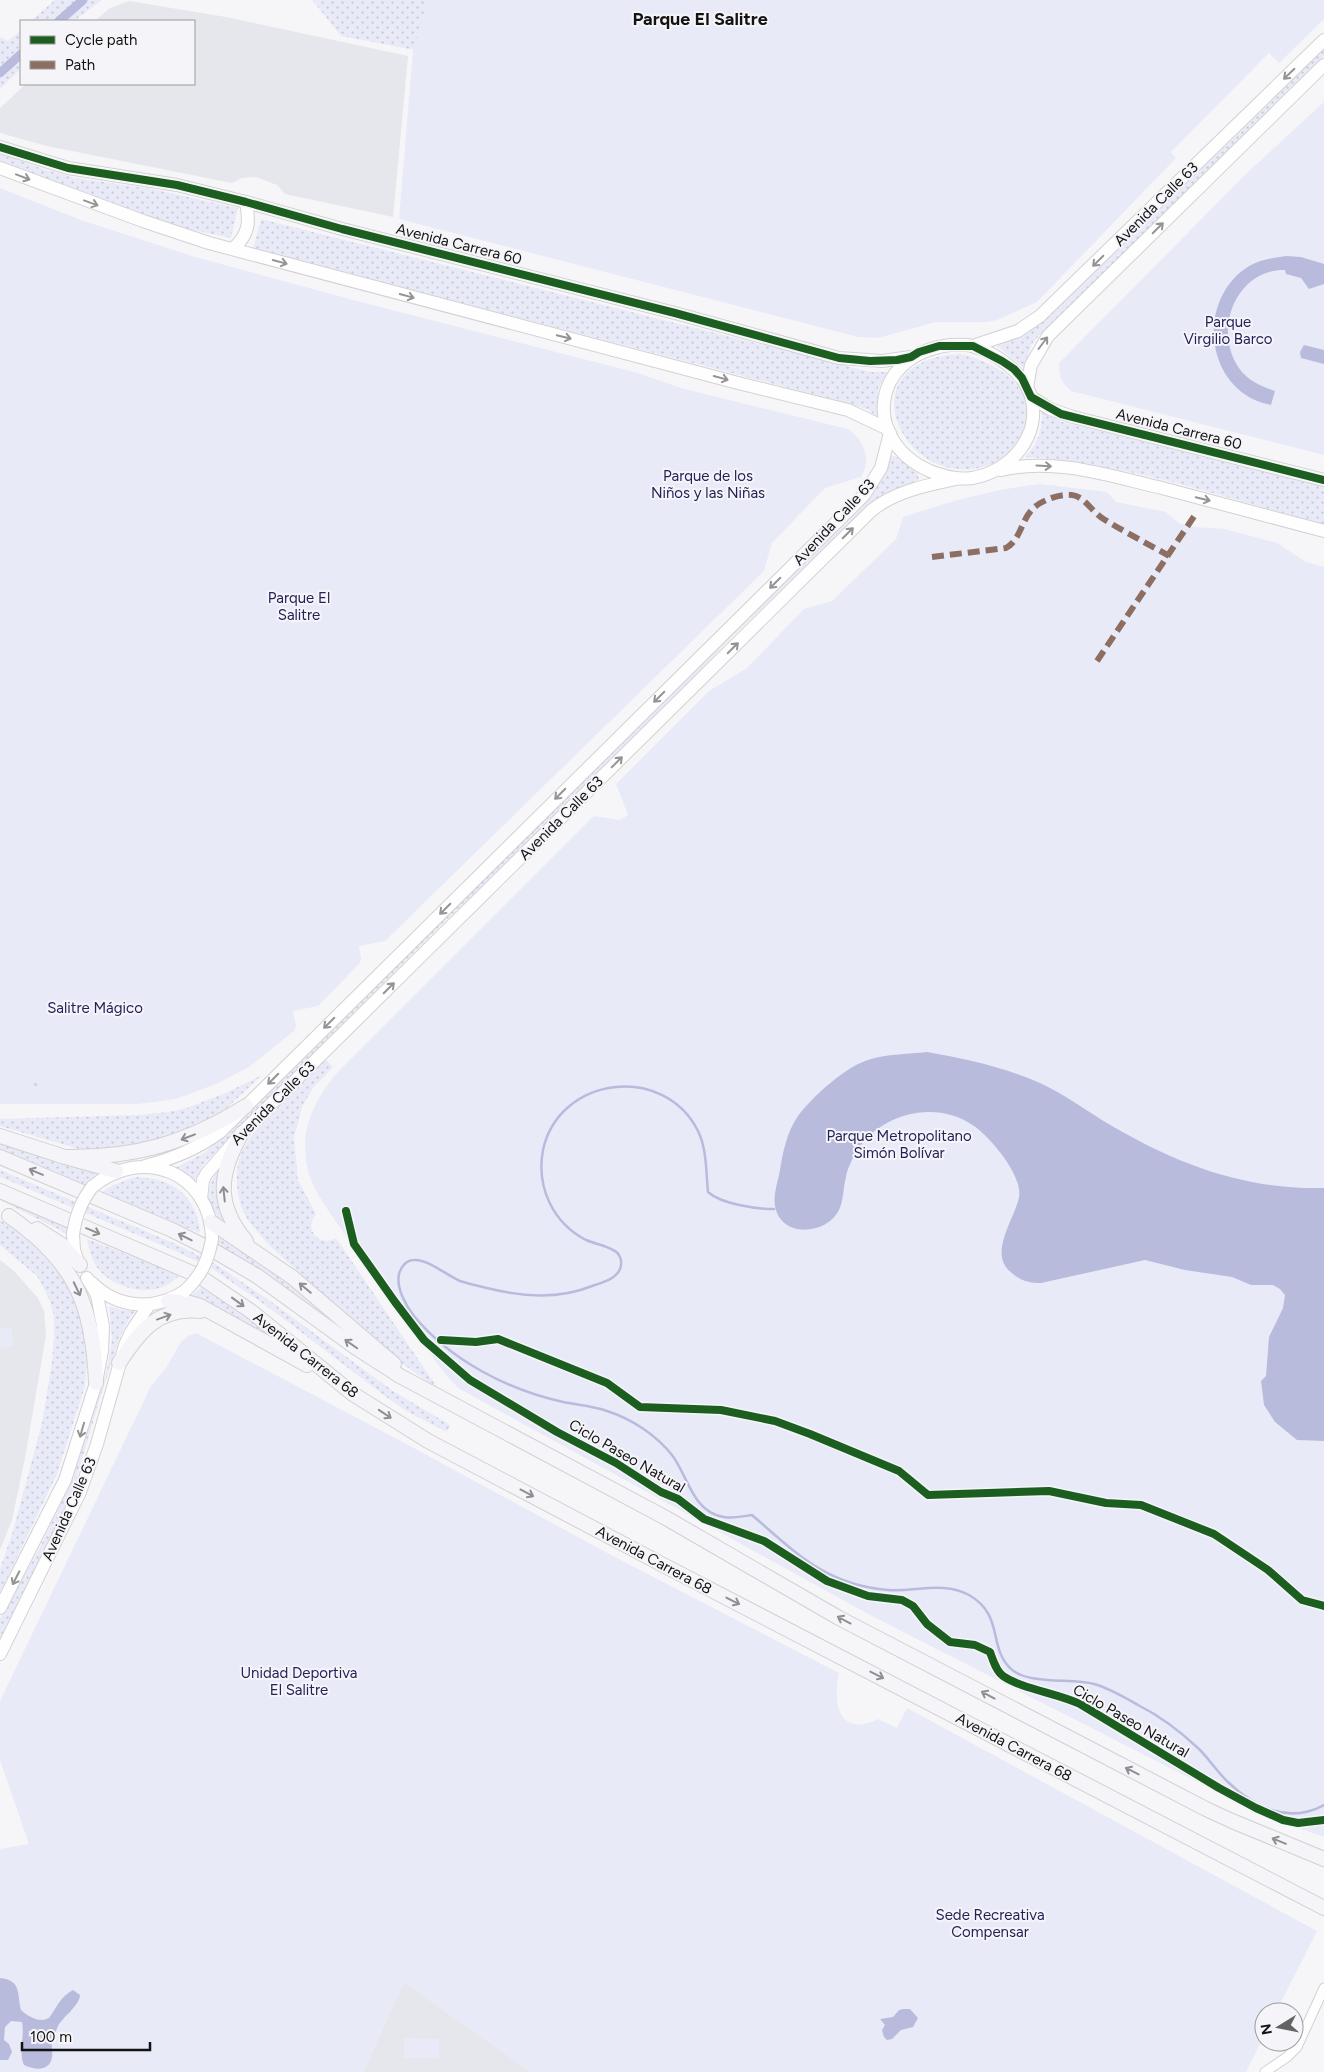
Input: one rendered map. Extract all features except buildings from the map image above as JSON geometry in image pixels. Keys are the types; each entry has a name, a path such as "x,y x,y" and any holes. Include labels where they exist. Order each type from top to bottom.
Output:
{"main road":[{"name":"Avenida Calle 63","path":"973,346 1018,332 1040,316 1324,40"},
{"name":"Avenida Calle 63","path":"1029,392 1030,365 1048,336 1324,65"},
{"name":"Avenida Carrera 60","path":"0,147 68,168 177,185 246,202 342,229 675,313 840,358 882,361 911,357"},
{"path":"0,168 143,221 233,249 738,383 848,410 889,431"},
{"path":"233,249 242,241 248,228 246,202"},
{"path":"996,471 1010,461 1027,440 1032,416 1029,392 1022,378 1008,365 973,346 939,346 919,352 911,357 897,369 886,391 884,404 889,431 902,452 932,471 956,479 972,478 1020,466 1088,470 1324,531"},
{"name":"Avenida Carrera 60","path":"1029,392 1050,409 1073,417 1324,480"},
{"name":"Avenida Calle 63","path":"145,1166 175,1157 208,1141 220,1132 864,495 881,468 889,431"},
{"name":"Avenida Calle 63","path":"201,1199 203,1180 207,1173 242,1133 872,510 884,501 910,490 956,479"},
{"path":"481,872 493,885"},
{"path":"65,1157 110,1156 158,1148 204,1130 246,1106"},
{"path":"242,1133 226,1164 223,1191 231,1220 254,1251"},
{"path":"0,1136 116,1171"},
{"path":"0,1158 172,1230 216,1252 257,1276 378,1362 422,1388 666,1518 839,1618 1232,1821 1324,1859"},
{"path":"168,1301 185,1291 196,1280 210,1254 212,1239 210,1222 201,1199 187,1182 167,1170 145,1166 130,1167 116,1171 92,1187 82,1201 76,1217 73,1234 74,1250 80,1265 87,1278 100,1291 115,1300 132,1305 149,1305 168,1301 190,1303 215,1314 270,1346 330,1376"},
{"name":"Avenida Carrera 68","path":"0,1192 199,1276 252,1312 330,1376 397,1422 437,1445 675,1571 1324,1908"},
{"path":"5,1213 52,1238 80,1265"},
{"path":"5,1213 48,1246 75,1284 83,1302 92,1335 96,1383"},
{"path":"210,1222 292,1277 422,1388"},
{"name":"Avenida Calle 63","path":"0,1608 65,1480 75,1454 96,1383 102,1351 103,1326 97,1295 87,1278"},
{"name":"Avenida Calle 63","path":"0,1654 78,1496 97,1444 119,1363 131,1332 149,1305"},
{"path":"119,1363 136,1338 154,1321 183,1312 195,1311 215,1314"}],"street":[{"path":"1266,2072 1287,2057 1296,2047 1324,1988"}],"shaded area":[{"path":"129,1 226,17 408,56 393,217 285,194 277,185 256,177 242,178 232,183 47,146 0,133 0,108 25,85 195,85 195,20 96,20 110,8"},
{"path":"0,1260 13,1270 38,1298 44,1311 46,1335 25,1458 12,1520 0,1550"},
{"path":"404,1982 531,2072 363,2072"}],"green space":[{"path":"55,0 102,0 75,20 32,20"},
{"path":"312,0 430,0 415,50 341,36"},
{"path":"429,0 1324,0 1324,19 1279,63 1269,53 1171,152 1176,158 1037,302 997,320 987,322 936,322 878,338 858,337 399,219 413,50"},
{"path":"20,31 20,70 0,89 0,37 8,41"},
{"path":"1324,47 1324,56 1038,337 1031,345 1024,368 997,346 1023,335 1055,310"},
{"name":"Parque Virgilio Barco","path":"1324,102 1324,455 1071,391 1061,378 1059,363 1247,173"},
{"path":"0,154 76,178 152,189 238,208 231,238 178,227 0,161"},
{"name":"Parque El Salitre","path":"0,188 81,220 192,256 357,301 638,373 681,388 848,429 854,434 865,450 866,463 861,477 825,488 772,543 764,571 385,941 359,946 360,963 318,1006 293,1011 296,1026 294,1031 249,1067 216,1084 176,1099 138,1104 0,1104"},
{"path":"261,219 870,372 889,372 878,388 877,417 869,410 847,403 253,249"},
{"path":"960,354 974,358 1002,371 1022,393 1027,406 1027,420 1022,436 1011,452 1002,459 969,469 939,465 915,450 900,428 894,403 901,380 922,362"},
{"path":"1042,411 1062,422 1324,486 1324,525 1214,493 1138,474 1062,460 1025,457 1039,436"},
{"path":"890,456 895,456 917,473 918,480 870,504 731,638 633,740 515,857 443,923 304,1062 203,1165 194,1181 175,1168 204,1153 220,1139 872,495 885,475"},
{"name":"Parque Metropolitano Simón Bolívar","path":"1040,484 1107,492 1116,502 1166,512 1179,523 1195,527 1225,529 1277,543 1306,562 1324,567 1324,1837 1264,1816 872,1616 458,1388 446,1375 407,1322 327,1209 317,1193 307,1166 305,1141 310,1118 320,1096 335,1075 594,816 620,820 628,815 616,784 709,691 747,668 804,609 832,601 896,539 903,517 971,497 1005,489"},
{"path":"325,1059 333,1067 313,1088 302,1107 294,1138 298,1180 316,1214 312,1220 312,1231 319,1239 324,1241 336,1238 439,1390 385,1351 269,1245 250,1223 242,1208 237,1185 237,1168 245,1146 261,1124"},
{"path":"262,1075 227,1108 206,1123 159,1143 89,1152 0,1126 0,1119 139,1115 168,1112 187,1108 228,1092"},
{"path":"0,1144 98,1173 84,1186 0,1153"},
{"path":"221,1165 232,1229 217,1216 210,1200 211,1183"},
{"path":"0,1170 176,1244 214,1263 273,1303 393,1391 450,1425 447,1432 408,1412 389,1399 268,1307 211,1268 0,1177"},
{"path":"136,1177 161,1181 181,1191 194,1209 200,1233 101,1193 113,1185"},
{"path":"0,1197 71,1226 70,1237 60,1230 0,1200"},
{"path":"0,1220 31,1240 63,1274 78,1308 88,1349 85,1386 57,1474 0,1593 0,1569 13,1531 42,1423 52,1362 54,1316 49,1299 37,1276 0,1245"},
{"path":"217,1234 305,1294 347,1333 258,1270 218,1247"},
{"path":"87,1239 181,1275 167,1285 157,1289 139,1290 122,1286 106,1277 97,1268 91,1256"},
{"path":"203,1286 244,1313 291,1350 192,1295"},
{"path":"109,1306 135,1311 119,1339 70,1501 0,1642 0,1619 39,1549 64,1497 107,1370 112,1339"},
{"path":"11,1327 14,1346 0,1348 0,1329"},
{"name":"Unidad Deportiva El Salitre","path":"196,1333 611,1555 839,1673 837,1685 838,1706 847,1721 855,1724 865,1724 878,1719 897,1728 907,1708 1317,1931 1281,2002 1254,2002 1254,2052 1256,2052 1246,2072 531,2072 404,1982 363,2072 0,2072 0,1849 29,1844 0,1760 0,1701 151,1386 166,1368 181,1342 188,1336"},
{"path":"404,2038 439,2039 439,2058 404,2058"}],"water":[{"path":"1286,256 1301,257 1324,264 1324,284 1309,289 1301,278 1286,274 1285,270 1267,273 1252,280 1241,292 1233,307 1229,323 1228,340 1233,357 1242,372 1249,379 1275,391 1271,405 1249,397 1232,383 1221,365 1215,344 1214,322 1220,300 1231,281 1249,266 1267,259"},
{"path":"1304,345 1324,350 1324,364 1301,358 1300,352"},
{"path":"927,1052 985,1064 1013,1072 1040,1083 1137,1140 1188,1163 1214,1172 1240,1180 1267,1185 1295,1188 1324,1188 1324,1441 1297,1440 1275,1422 1264,1405 1261,1381 1266,1376 1269,1337 1283,1308 1285,1295 1280,1289 1273,1285 1251,1285 1232,1277 1185,1270 1145,1260 1041,1283 1029,1282 1019,1278 1005,1266 1002,1257 1004,1237 1019,1197 1016,1179 1011,1168 989,1139 974,1126 959,1118 942,1113 925,1112 891,1121 864,1142 854,1156 848,1169 841,1206 834,1217 819,1227 810,1229 802,1230 785,1224 776,1211 775,1194 788,1135 804,1108 841,1075 862,1062 885,1056"},
{"path":"0,1978 7,1979 15,1985 21,2010 38,2020 49,2018 62,1999 73,1990 80,1995 77,2003 58,2026 52,2041 51,2062 45,2067 37,2069 24,2065 22,2060 22,2022 11,2021 5,2027 4,2040 9,2044 12,2052 8,2060 0,2060"},
{"path":"910,2009 918,2018 913,2027 901,2030 892,2039 887,2040 882,2030 885,2025 880,2019 893,2017 899,2010"}],"waterway":[{"path":"60,20 83,0"},
{"path":"0,73 20,55"},
{"path":"774,1209 730,1203 708,1192 705,1153 701,1138 682,1109 662,1095 638,1088 614,1087 590,1094 569,1106 553,1125 543,1150 541,1164 545,1190 556,1214 574,1233 617,1253 621,1263 620,1269 615,1275 608,1280 579,1290 540,1296 500,1291 463,1282 425,1262 411,1260 404,1264 401,1269 398,1279 399,1285 408,1307 428,1332 462,1359 481,1371 542,1397 616,1414 651,1434 672,1455 692,1492 705,1509 714,1514 731,1518 752,1515 813,1565 847,1582 888,1590 950,1589 969,1595 980,1603 987,1612 992,1621 1003,1659 1017,1673 1038,1679 1094,1684 1122,1696 1154,1714 1178,1731 1199,1749 1229,1783 1250,1800 1261,1806 1285,1813 1298,1813 1311,1811 1324,1805"}],"marked path":[{"path":"932,557 1006,548 1015,539 1027,516 1036,506 1049,499 1066,495 1080,498 1102,518 1169,556"},
{"path":"1097,661 1197,512"}],"cycle path":[{"path":"0,147 68,168 177,185 246,202 342,229 675,313 839,358 870,361 897,360 911,357 919,352 939,346 973,346 1014,369 1022,378 1031,397 1061,414 1324,480"},
{"name":"Ciclo Paseo Natural","path":"346,1211 354,1244 395,1302 424,1340 470,1380 557,1432 616,1463 661,1492 678,1499 704,1519 764,1541 827,1581 868,1596 902,1600 913,1606 927,1624 950,1642 975,1645 990,1652 1003,1676 1020,1684 1080,1704 1219,1788 1256,1808 1283,1820 1298,1823 1324,1820"},
{"path":"441,1340 476,1342 498,1339 607,1383 640,1407 721,1410 775,1421 899,1471 928,1495 1049,1491 1106,1503 1141,1505 1214,1534 1268,1570 1302,1600 1324,1606"}],"district":[{"name":"Parque El Salitre","path":"700,19"}],"park label":[{"name":"Parque de los Niños y las Niñas","path":"708,484"},
{"name":"Salitre Mágico","path":"95,1008"},
{"name":"Sede Recreativa Compensar","path":"990,1924"}]}
